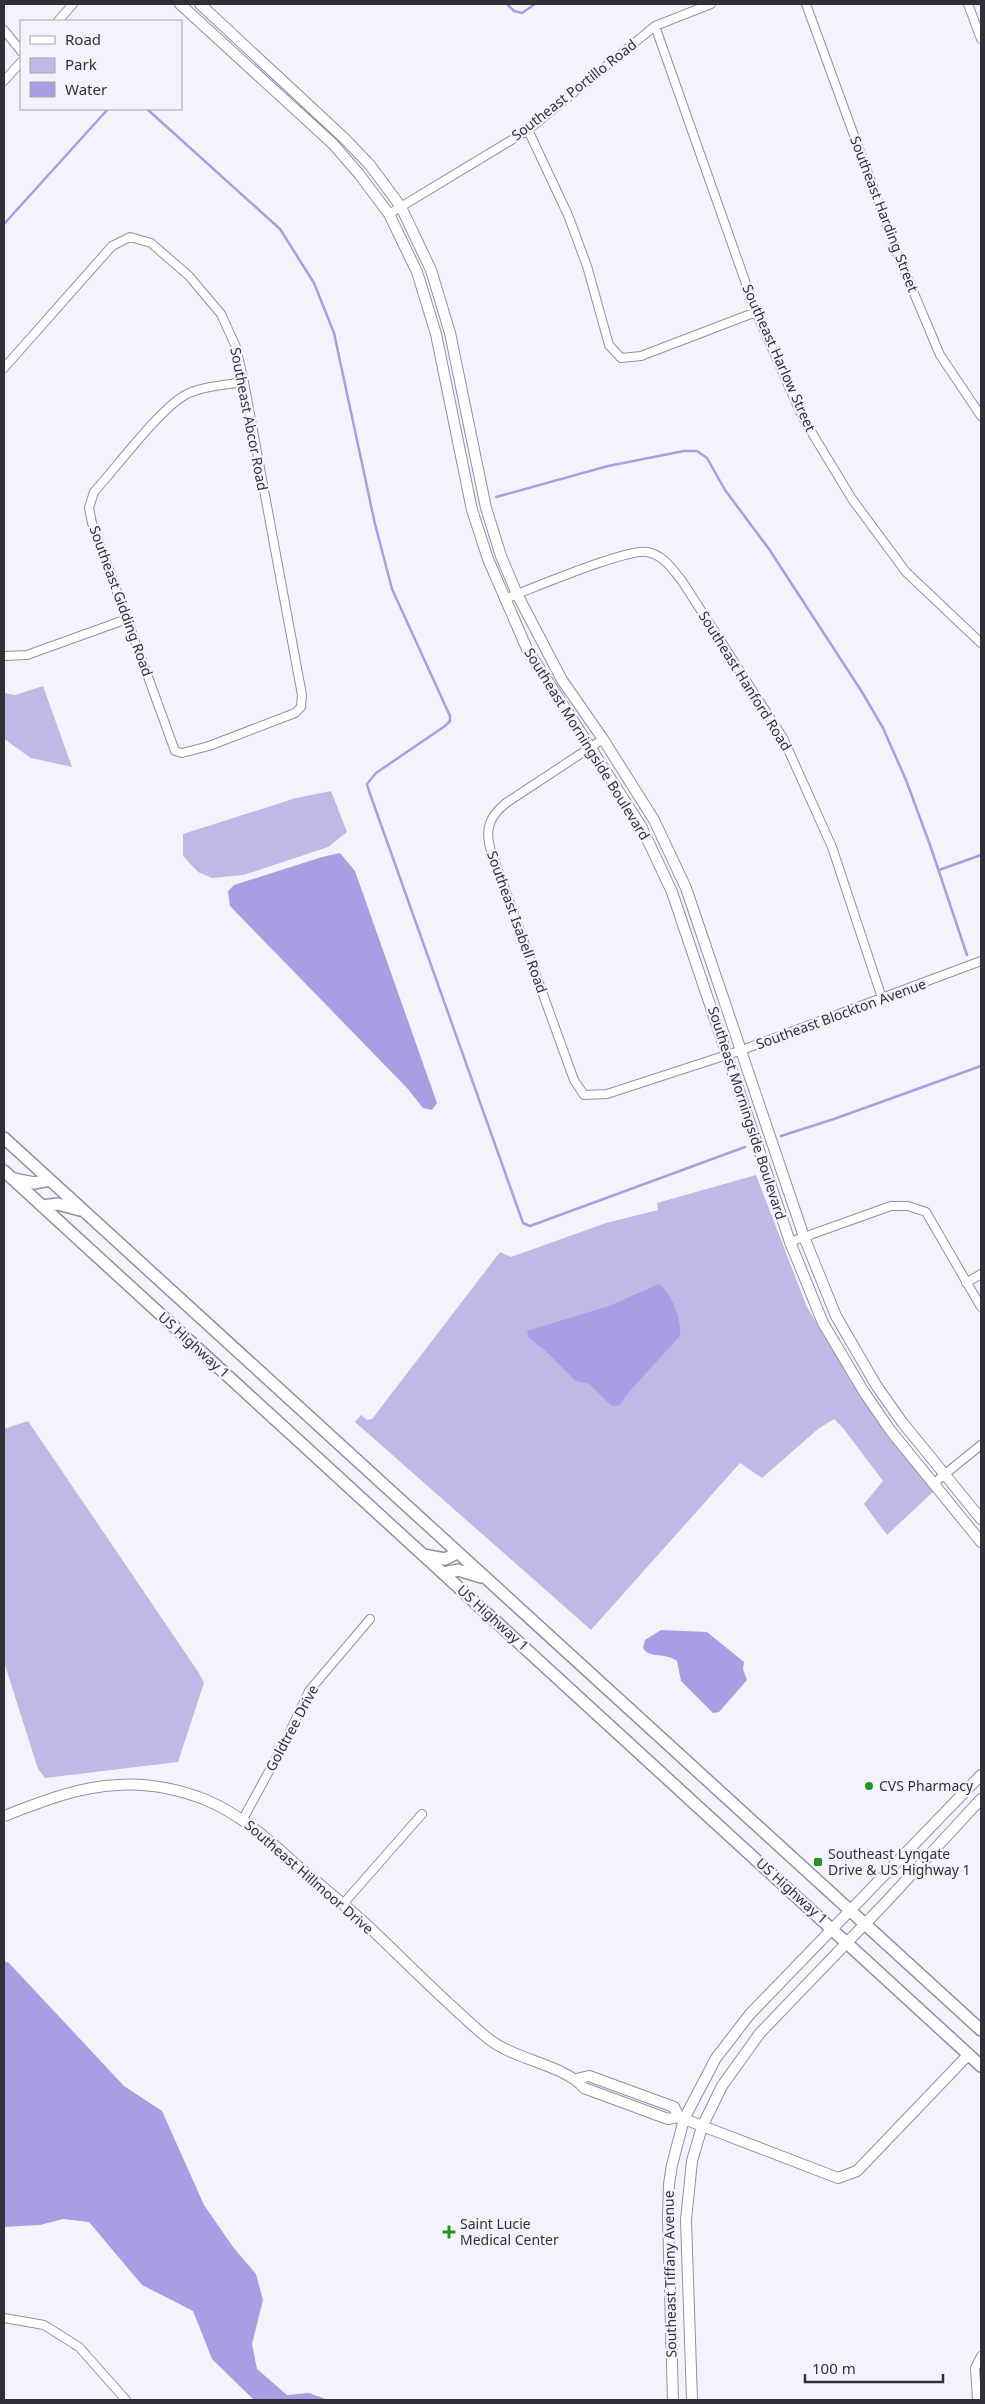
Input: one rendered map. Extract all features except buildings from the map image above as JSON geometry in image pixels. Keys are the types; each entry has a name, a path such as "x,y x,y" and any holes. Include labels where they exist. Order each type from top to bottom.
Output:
{"main road":[{"name":"US Highway 1","path":"4,1138 457,1553 865,1922 981,2030"},
{"name":"US Highway 1","path":"8,1174 981,2066"},
{"path":"8,1174 34,1183 50,1180"},
{"path":"42,1206 58,1204 82,1210"},
{"path":"423,1555 445,1559 457,1553"},
{"path":"444,1573 458,1570 485,1578"}],"street":[{"path":"59,20 73,4"},
{"name":"Southeast Morningside Boulevard","path":"180,4 333,144 360,174 389,214 417,272 436,334 474,518 504,599 527,649 641,826 672,892 790,1242 823,1323 848,1367 890,1430 981,1542"},
{"name":"Southeast Morningside Boulevard","path":"200,4 289,85 370,165 401,207 431,270 450,333 486,508 516,594 562,680 603,739 654,820 686,888 804,1237 836,1316 860,1359 902,1422 981,1519"},
{"name":"Southeast Portillo Road","path":"389,214 528,130 654,26 711,4"},
{"name":"Southeast Harding Street","path":"806,4 898,253 940,355 981,416"},
{"path":"968,4 981,39"},
{"name":"Southeast Harlow Street","path":"654,26 756,312 803,418 852,499 906,572 981,644"},
{"path":"4,30 20,50"},
{"path":"222,44 232,34"},
{"path":"4,81 20,63"},
{"path":"280,95 289,85"},
{"path":"528,130 568,215 587,266 610,345 621,358 641,356 756,312"},
{"name":"Southeast Abcor Road","path":"4,368 112,246 130,237 152,243 189,276 221,314 236,347 302,696 301,708 295,713 209,746 182,753 175,751"},
{"path":"436,334 450,333"},
{"name":"Southeast Gidding Road","path":"175,751 92,523 89,508 94,492 169,406 187,394 206,388 244,382"},
{"path":"464,468 478,465"},
{"name":"Southeast Hanford Road","path":"504,599 622,555 647,551 665,559 682,581 783,738 832,847 882,998"},
{"path":"4,656 26,655 127,618"},
{"name":"Southeast Isabell Road","path":"584,1095 574,1080 490,848 487,831 493,816 500,809 603,739"},
{"name":"Southeast Blockton Avenue","path":"584,1095 608,1094 742,1050 981,961"},
{"path":"790,1242 891,1206 908,1206 926,1212 981,1306"},
{"path":"966,1283 981,1274"},
{"path":"848,1367 860,1359"},
{"path":"934,1483 981,1445"},
{"name":"Goldtree Drive","path":"243,1820 286,1740 309,1691 370,1620"},
{"name":"Southeast Tiffany Avenue","path":"673,2400 668,2184 681,2118 716,2058 733,2035 850,1909 981,1776"},
{"name":"Southeast Hillmoor Drive","path":"4,1816 67,1793 99,1787 125,1785 183,1792 206,1800 243,1820 343,1904 487,2038 516,2055 576,2079 589,2076 674,2107 681,2118 838,2178 857,2171 969,2054"},
{"name":"Southeast Tiffany Avenue","path":"692,2400 686,2220 692,2161 702,2127 722,2086 760,2033 981,1799"},
{"path":"343,1904 422,1814"},
{"path":"4,2318 44,2325 79,2346 126,2400"},
{"path":"976,2400 975,2368 981,2356"}],"green space":[{"path":"43,686 72,767 31,758 4,739 4,693 15,695"},
{"path":"331,791 347,832 328,847 244,875 212,878 198,872 183,856 183,834 296,798"},
{"path":"756,1175 807,1307 860,1395 934,1491 887,1535 864,1504 883,1481 834,1419 818,1429 762,1478 740,1463 591,1630 355,1422 361,1415 367,1420 372,1419 500,1252 511,1257 606,1223 658,1210 657,1203"},
{"path":"28,1421 204,1683 178,1762 45,1778 38,1769 4,1662 4,1429"}],"water":[{"path":"340,853 355,871 437,1103 432,1110 423,1108 407,1088 230,906 228,891 234,885"},
{"path":"659,1284 672,1300 678,1315 680,1336 628,1393 620,1405 612,1406 589,1384 576,1381 549,1354 529,1338 527,1331 609,1306"},
{"path":"661,1630 707,1632 744,1662 743,1669 747,1680 719,1712 713,1713 681,1681 677,1661 672,1658 653,1655 643,1648 645,1640"},
{"path":"4,1961 9,1963 124,2086 162,2111 204,2205 233,2247 256,2274 263,2300 252,2344 257,2369 287,2395 309,2393 328,2400 254,2400 212,2359 193,2311 142,2285 89,2222 63,2219 40,2225 4,2227"}],"waterway":[{"path":"507,4 514,11 522,13 535,4"},
{"path":"4,224 107,110"},
{"path":"148,110 280,229 314,283 334,333 375,524 392,589 450,716 450,721 445,726 376,773 367,784 523,1223 530,1226 745,1147"},
{"path":"496,497 608,466 684,451 697,451 707,458 725,490 769,549 862,692 883,728 906,780 967,955"},
{"path":"939,870 981,855"},
{"path":"781,1136 981,1066"}],"place":[{"name":"CVS Pharmacy","path":"869,1786"},
{"name":"Southeast Lyngate Drive & US Highway 1","path":"818,1862"},
{"name":"Saint Lucie Medical Center","path":"449,2232"}]}
